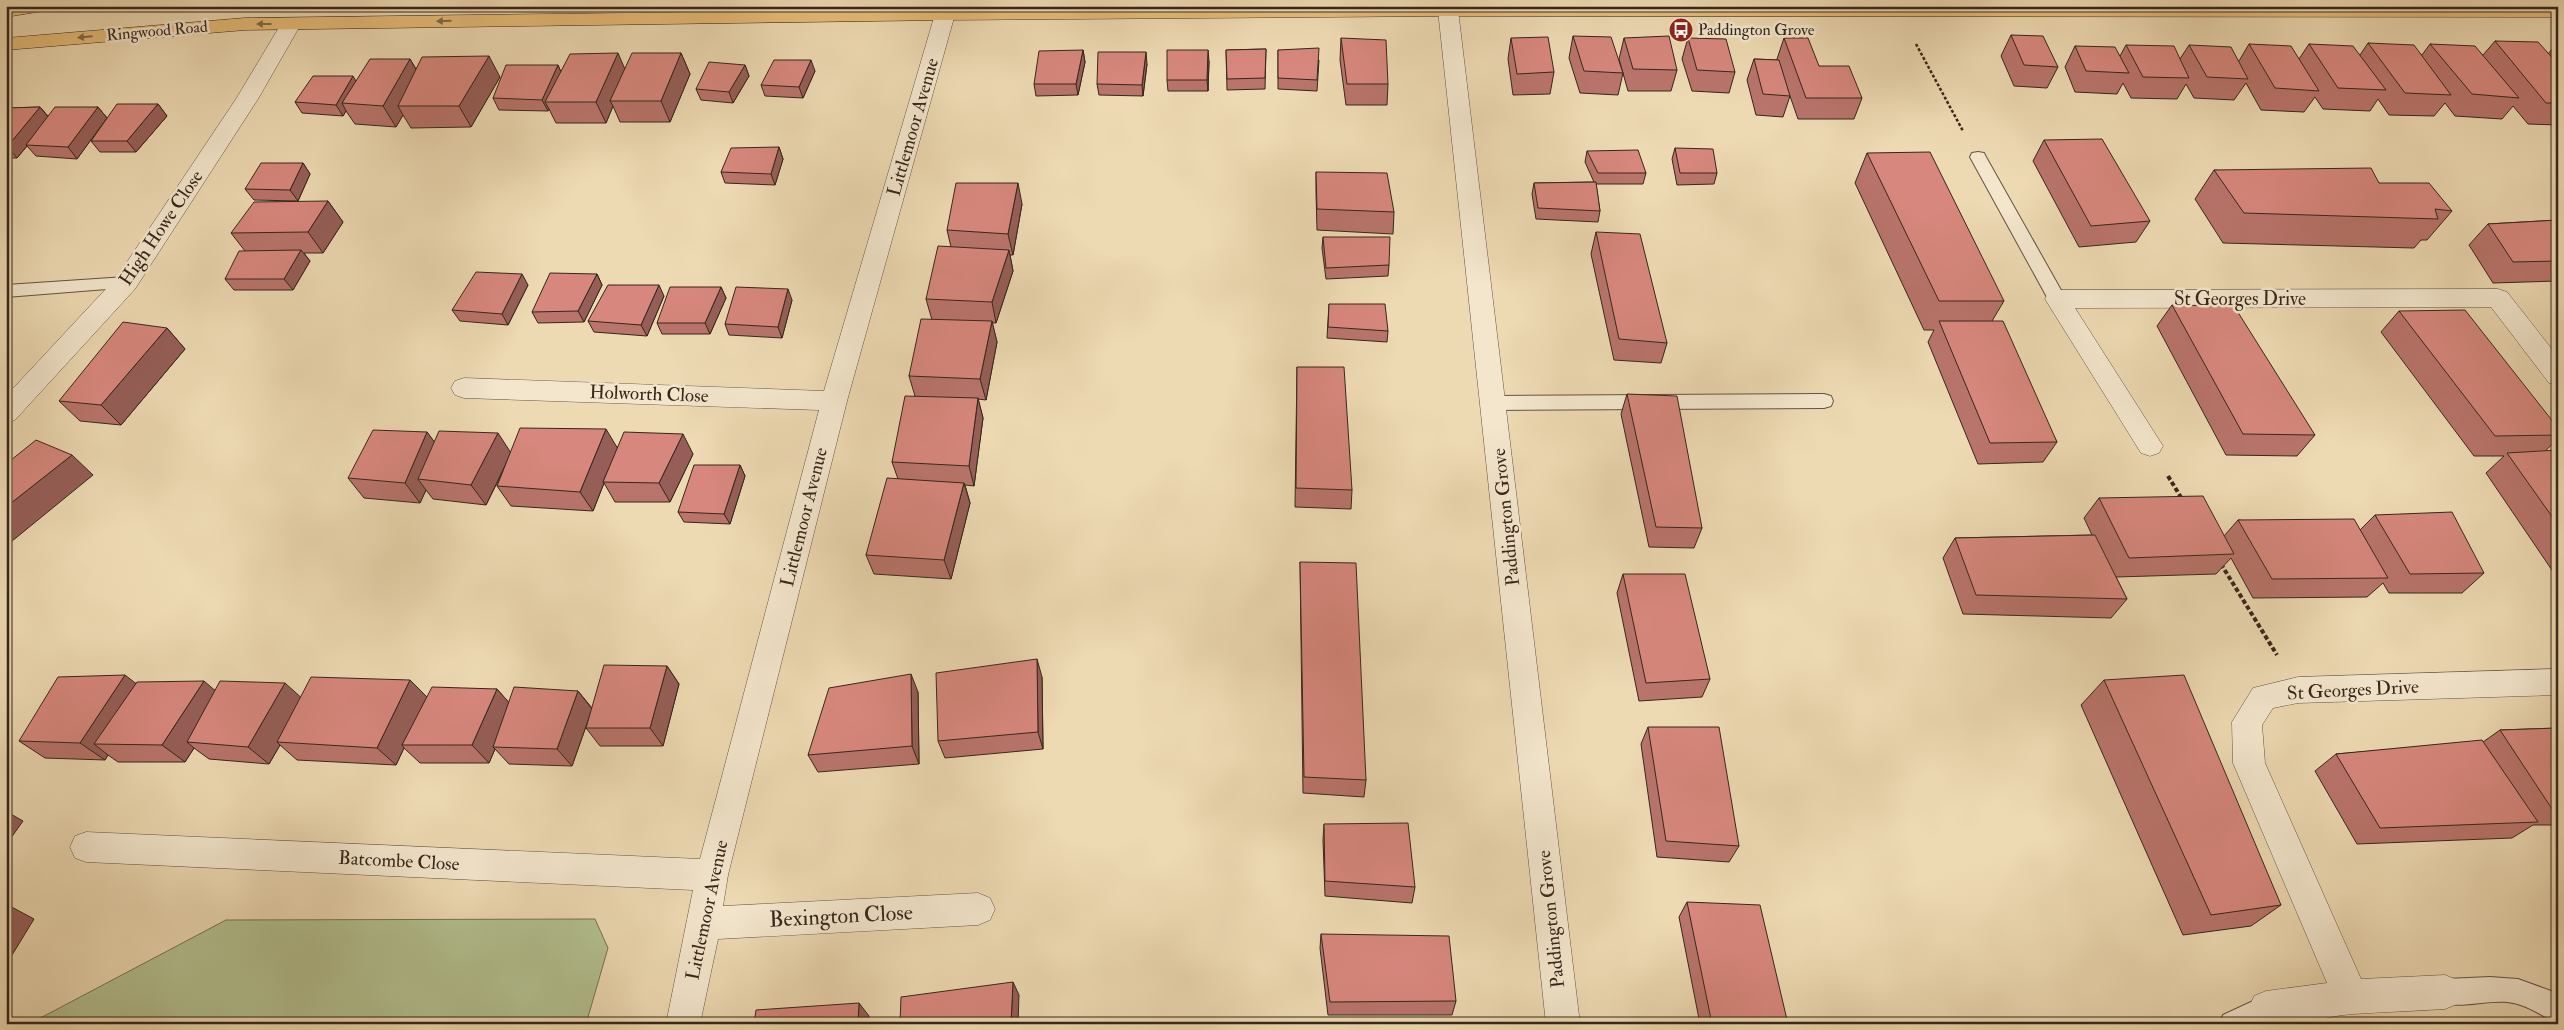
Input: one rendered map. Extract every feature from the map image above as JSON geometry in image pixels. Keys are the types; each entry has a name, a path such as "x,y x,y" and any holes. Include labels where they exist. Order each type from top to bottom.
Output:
{"highway":[{"path":"6,11 42,6"},
{"name":"Ringwood Road","path":"6,44 245,24 945,14 1448,10 2558,10"}],"street":[{"name":"Paddington Grove","path":"1448,10 1563,1024"},
{"name":"Littlemoor Avenue","path":"683,1024 712,875 834,401 945,14"},
{"name":"High Howe Close","path":"6,413 126,283 247,100 291,24"},
{"name":"St Georges Drive","path":"2057,299 2498,298 2558,376"},
{"path":"2057,299 2150,446"},
{"name":"Holworth Close","path":"464,388 834,401"},
{"name":"St Georges Drive","path":"2350,997 2249,763 2247,722 2264,697 2298,690 2558,682"},
{"name":"Batcombe Close","path":"86,847 712,875"},
{"name":"Bexington Close","path":"704,923 978,909"},
{"path":"2266,1008 2350,997 2444,992"}],"lane":[{"path":"1978,158 2057,299"},
{"path":"6,291 126,283"},
{"path":"1493,403 1824,401"},
{"path":"2444,992 2518,990 2541,998 2558,1010"},
{"path":"2232,1024 2266,1008"}],"path":[{"path":"1914,40 1978,158"},
{"path":"2150,446 2186,505"},
{"path":"2216,555 2298,690"}],"green space":[{"path":"595,919 608,948 586,1024 29,1024 226,920"}],"building":[{"path":"2011,35 2043,36 2058,67 2024,65"},
{"path":"1573,36 1611,37 1623,73 1584,71"},
{"path":"1669,36 1677,70 1633,69 1624,38"},
{"path":"1548,37 1554,72 1517,74 1511,38"},
{"path":"1341,38 1386,40 1388,84 1347,84"},
{"path":"1688,38 1726,39 1735,72 1697,70"},
{"path":"1784,38 1808,38 1819,66 1849,66 1862,98 1806,98"},
{"path":"2495,41 2538,42 2558,64 2558,103 2546,103"},
{"path":"2368,43 2414,45 2451,95 2405,93"},
{"path":"2249,44 2291,46 2319,91 2275,88"},
{"path":"2309,44 2353,46 2386,90 2338,88"},
{"path":"2430,44 2475,46 2519,98 2472,94"},
{"path":"2126,45 2174,46 2189,78 2143,77"},
{"path":"2189,45 2231,47 2248,79 2207,77"},
{"path":"2075,46 2115,47 2129,73 2086,71"},
{"path":"1319,48 1317,80 1278,78 1278,50"},
{"path":"1266,49 1265,78 1227,79 1226,50"},
{"path":"1083,50 1076,84 1034,84 1039,51"},
{"path":"1167,50 1208,50 1207,80 1167,80"},
{"path":"1098,52 1146,52 1142,85 1097,84"},
{"path":"618,53 596,102 545,102 570,54"},
{"path":"632,53 681,53 661,101 610,101"},
{"path":"489,56 459,106 398,106 422,57"},
{"path":"370,59 410,59 383,106 342,103"},
{"path":"1754,59 1779,60 1790,96 1763,94"},
{"path":"774,60 811,60 799,87 761,85"},
{"path":"709,62 745,65 729,92 696,89"},
{"path":"506,65 558,65 542,100 493,98"},
{"path":"313,76 353,76 336,105 295,102"},
{"path":"117,104 158,104 127,141 91,141"},
{"path":"40,107 7,147 6,147 6,108"},
{"path":"55,107 98,107 68,147 26,145"},
{"path":"2102,139 2150,221 2091,226 2044,140"},
{"path":"779,147 771,174 721,172 731,148"},
{"path":"1675,148 1713,149 1717,173 1680,173"},
{"path":"1638,150 1646,173 1598,173 1587,151"},
{"path":"1930,152 2004,301 1939,301 1867,153"},
{"path":"261,163 303,163 290,190 245,189"},
{"path":"2371,168 2379,183 2429,183 2452,211 2435,209 2438,219 2244,213 2214,170"},
{"path":"1316,172 1387,173 1394,212 1317,209"},
{"path":"1596,182 1600,211 1538,208 1534,183"},
{"path":"956,183 1018,183 1008,234 947,230"},
{"path":"328,201 308,232 231,233 254,202"},
{"path":"2558,220 2558,261 2513,262 2488,224"},
{"path":"1596,232 1640,234 1667,343 1619,339"},
{"path":"1323,237 1390,237 1389,265 1326,268"},
{"path":"938,246 1009,250 992,302 926,299"},
{"path":"301,250 284,279 225,279 239,251"},
{"path":"476,272 522,274 502,314 452,310"},
{"path":"550,273 597,274 578,311 532,312"},
{"path":"608,285 659,285 641,325 588,321"},
{"path":"670,287 721,287 705,323 657,323"},
{"path":"736,287 788,289 778,327 725,324"},
{"path":"1329,304 1385,304 1388,331 1328,327"},
{"path":"2172,305 2234,306 2315,435 2243,434"},
{"path":"2465,310 2558,428 2558,435 2495,436 2399,311"},
{"path":"921,319 992,321 980,379 909,376"},
{"path":"1939,321 2003,321 2057,442 1990,443"},
{"path":"123,322 167,328 101,405 59,401"},
{"path":"1297,367 1344,367 1352,490 1296,488"},
{"path":"1627,394 1677,396 1702,528 1656,527"},
{"path":"905,396 978,398 969,466 892,462"},
{"path":"520,428 606,429 580,492 497,486"},
{"path":"373,430 427,432 405,483 348,478"},
{"path":"439,431 498,433 471,485 418,479"},
{"path":"624,432 683,434 659,483 603,482"},
{"path":"36,440 72,455 6,507 6,464"},
{"path":"2558,450 2558,525 2507,453"},
{"path":"694,465 740,465 724,514 678,512"},
{"path":"887,478 964,483 944,560 866,555"},
{"path":"2203,496 2234,554 2129,558 2099,498"},
{"path":"2452,512 2484,573 2410,574 2375,515"},
{"path":"2354,519 2388,578 2272,579 2238,520"},
{"path":"2095,535 2127,599 1976,595 1955,538"},
{"path":"1300,562 1356,563 1366,780 1304,777"},
{"path":"1623,574 1685,574 1710,679 1646,683"},
{"path":"1037,659 1038,732 938,741 936,673"},
{"path":"604,665 667,666 650,728 586,728"},
{"path":"911,674 912,746 808,755 829,688"},
{"path":"125,675 80,743 19,741 58,677"},
{"path":"2184,675 2281,905 2211,915 2104,680"},
{"path":"311,677 410,680 377,748 277,742"},
{"path":"204,681 162,745 94,744 137,682"},
{"path":"220,681 285,683 248,747 187,742"},
{"path":"432,687 497,689 472,745 402,745"},
{"path":"514,687 578,691 557,749 493,747"},
{"path":"1648,727 1719,727 1739,846 1666,841"},
{"path":"2558,728 2558,809 2552,809 2500,730"},
{"path":"2482,740 2538,822 2380,828 2336,754"},
{"path":"1408,823 1415,887 1325,881 1324,824"},
{"path":"1687,902 1760,905 1788,1024 1712,1024"},
{"path":"1321,934 1449,936 1456,1001 1330,1002"},
{"path":"1013,982 1011,1024 900,1024 901,997"},
{"path":"859,1003 858,1024 754,1024 756,1010"}],"place":[{"name":"Paddington Grove","path":"1681,30"}]}
